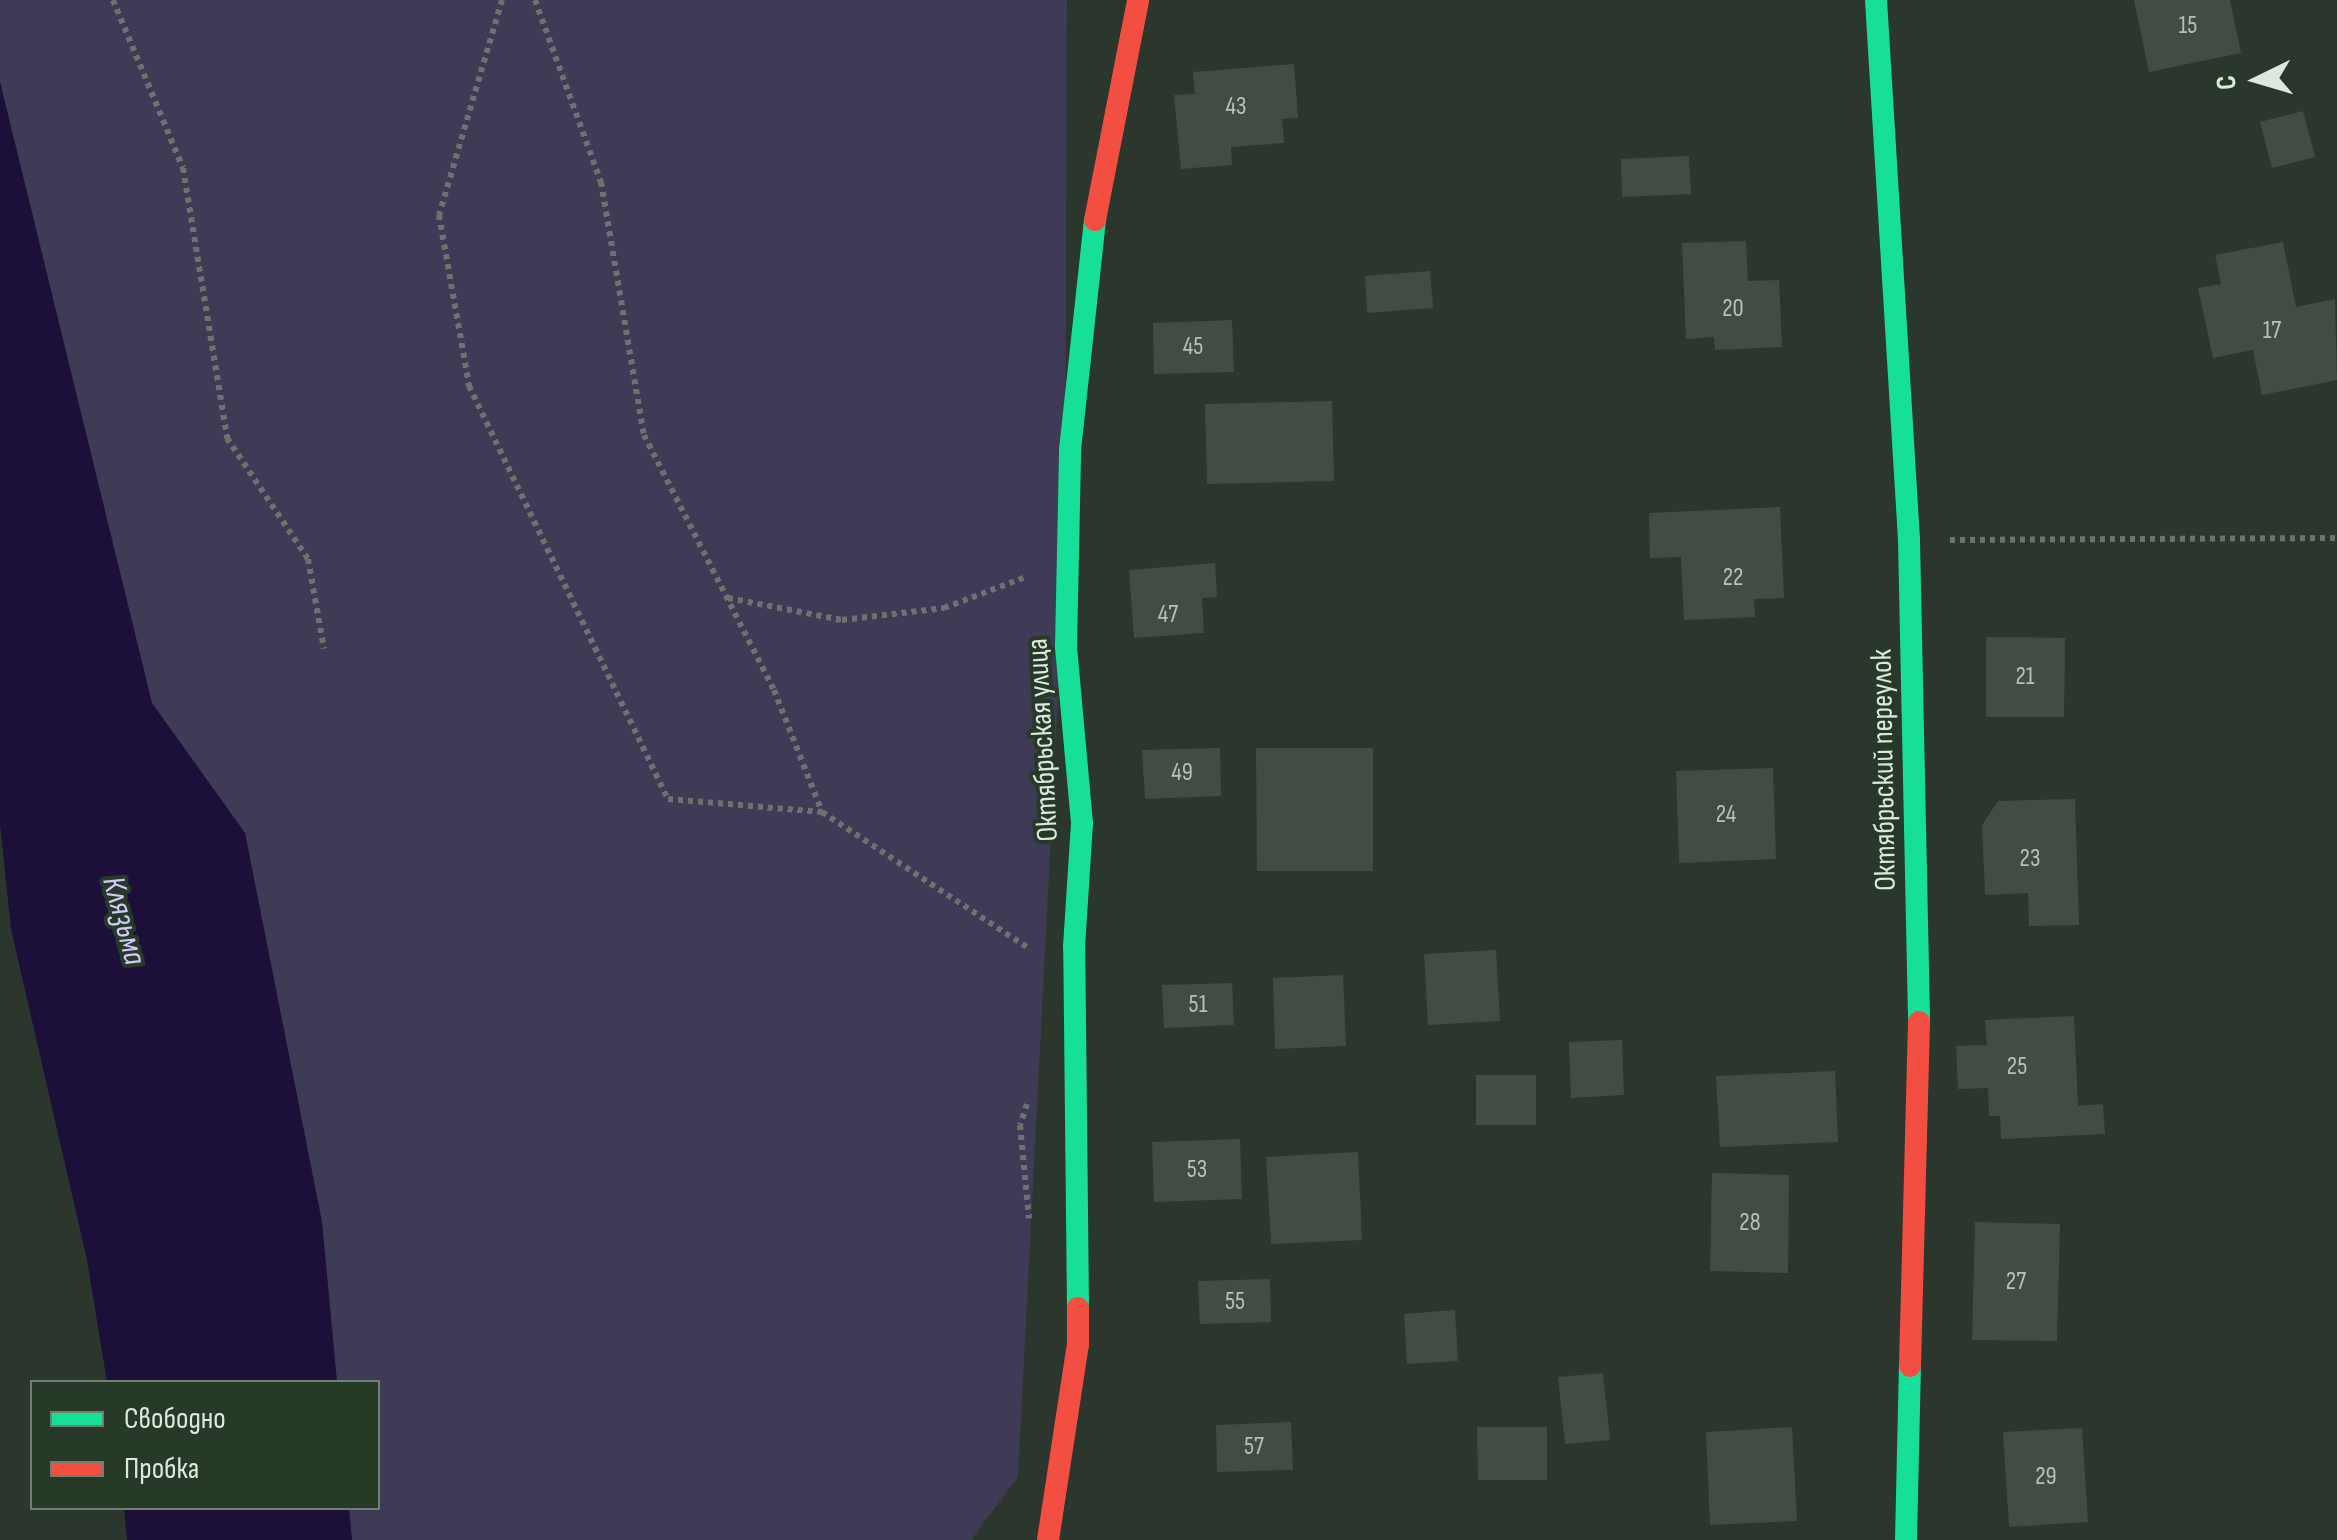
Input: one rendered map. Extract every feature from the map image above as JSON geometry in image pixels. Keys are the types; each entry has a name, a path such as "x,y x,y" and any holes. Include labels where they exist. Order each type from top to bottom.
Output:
{"street":[{"name":"Октябрьская улица","path":"1048,1540 1078,1346 1074,947 1082,823 1064,561 1070,450 1098,194 1138,0"},
{"name":"Октябрьский переулок","path":"1876,0 1909,540 1919,1007 1906,1540"}],"path":[{"path":"113,0 183,168 227,438 308,559 324,649"},
{"path":"502,0 438,214 469,386 668,799 822,812 1035,953 1074,947"},
{"path":"535,0 601,182 644,435 774,690 822,812"},
{"path":"1909,540 2337,538"},
{"path":"727,598 842,620 944,608 1064,561"}],"shaded area":[{"path":"0,0 1067,0 1065,561 1018,1477 971,1540 352,1540 349,1510 380,1510 380,1380 337,1380 322,1222 245,833 152,703 0,82"}],"water":[{"name":"Клязьма","path":"0,82 152,703 245,833 322,1222 337,1380 107,1380 87,1260 11,929 0,824"},
{"path":"124,1510 349,1510 352,1540 127,1540"}],"building":[{"path":"2134,0 2230,0 2241,53 2149,72"},
{"path":"1294,64 1298,118 1282,119 1284,143 1231,147 1232,165 1181,169 1174,95 1195,94 1193,72"},
{"path":"2303,111 2315,157 2272,168 2260,122"},
{"path":"1689,156 1691,194 1622,197 1621,159"},
{"path":"1746,241 1748,281 1779,280 1782,347 1715,350 1714,337 1686,339 1682,243"},
{"path":"2283,242 2296,307 2335,299 2337,380 2262,395 2253,350 2213,358 2198,288 2221,284 2215,255"},
{"path":"1430,271 1433,308 1367,313 1365,276"},
{"path":"1232,320 1234,372 1154,374 1153,323"},
{"path":"1332,401 1334,481 1207,484 1205,404"},
{"path":"1780,507 1784,598 1754,599 1755,617 1684,620 1681,557 1650,558 1649,513"},
{"path":"1215,563 1217,597 1202,598 1204,633 1134,638 1129,570"},
{"path":"1986,637 2065,638 2064,717 1986,717"},
{"path":"1220,748 1221,796 1145,799 1142,750"},
{"path":"1256,748 1373,748 1373,871 1257,871"},
{"path":"1773,768 1776,859 1679,863 1676,771"},
{"path":"2075,799 2079,925 2029,926 2028,893 1985,895 1982,825 1998,801"},
{"path":"1496,950 1500,1021 1428,1025 1424,954"},
{"path":"1343,975 1346,1046 1275,1049 1273,978"},
{"path":"1232,983 1234,1025 1164,1028 1162,985"},
{"path":"2074,1016 2078,1106 2103,1104 2105,1134 2001,1139 2000,1116 1989,1116 1988,1088 1958,1089 1956,1046 1987,1045 1985,1020"},
{"path":"1622,1040 1624,1095 1571,1098 1569,1042"},
{"path":"1835,1071 1838,1142 1720,1147 1716,1076"},
{"path":"1476,1075 1536,1075 1536,1125 1476,1125"},
{"path":"1240,1139 1242,1199 1154,1202 1152,1142"},
{"path":"1358,1152 1362,1240 1271,1244 1266,1157"},
{"path":"1712,1173 1789,1175 1788,1273 1710,1271"},
{"path":"1975,1222 2060,1224 2057,1341 1972,1340"},
{"path":"1270,1279 1271,1322 1200,1324 1198,1281"},
{"path":"1455,1310 1458,1361 1407,1364 1404,1314"},
{"path":"1603,1373 1610,1440 1565,1444 1558,1377"},
{"path":"1291,1422 1293,1470 1217,1472 1216,1425"},
{"path":"1477,1427 1547,1427 1547,1480 1478,1480"},
{"path":"1792,1427 1797,1521 1710,1525 1706,1432"},
{"path":"2082,1428 2088,1522 2009,1527 2003,1432"}],"traffic: fast":[{"path":"1876,0 1909,540 1919,1022"},
{"path":"1078,1308 1074,947 1082,823 1066,647 1070,450 1095,220"},
{"path":"1906,1540 1910,1366"}],"traffic: jam":[{"path":"1095,220 1138,0"},
{"path":"1910,1366 1919,1022"},
{"path":"1048,1540 1078,1345 1078,1308"}]}
